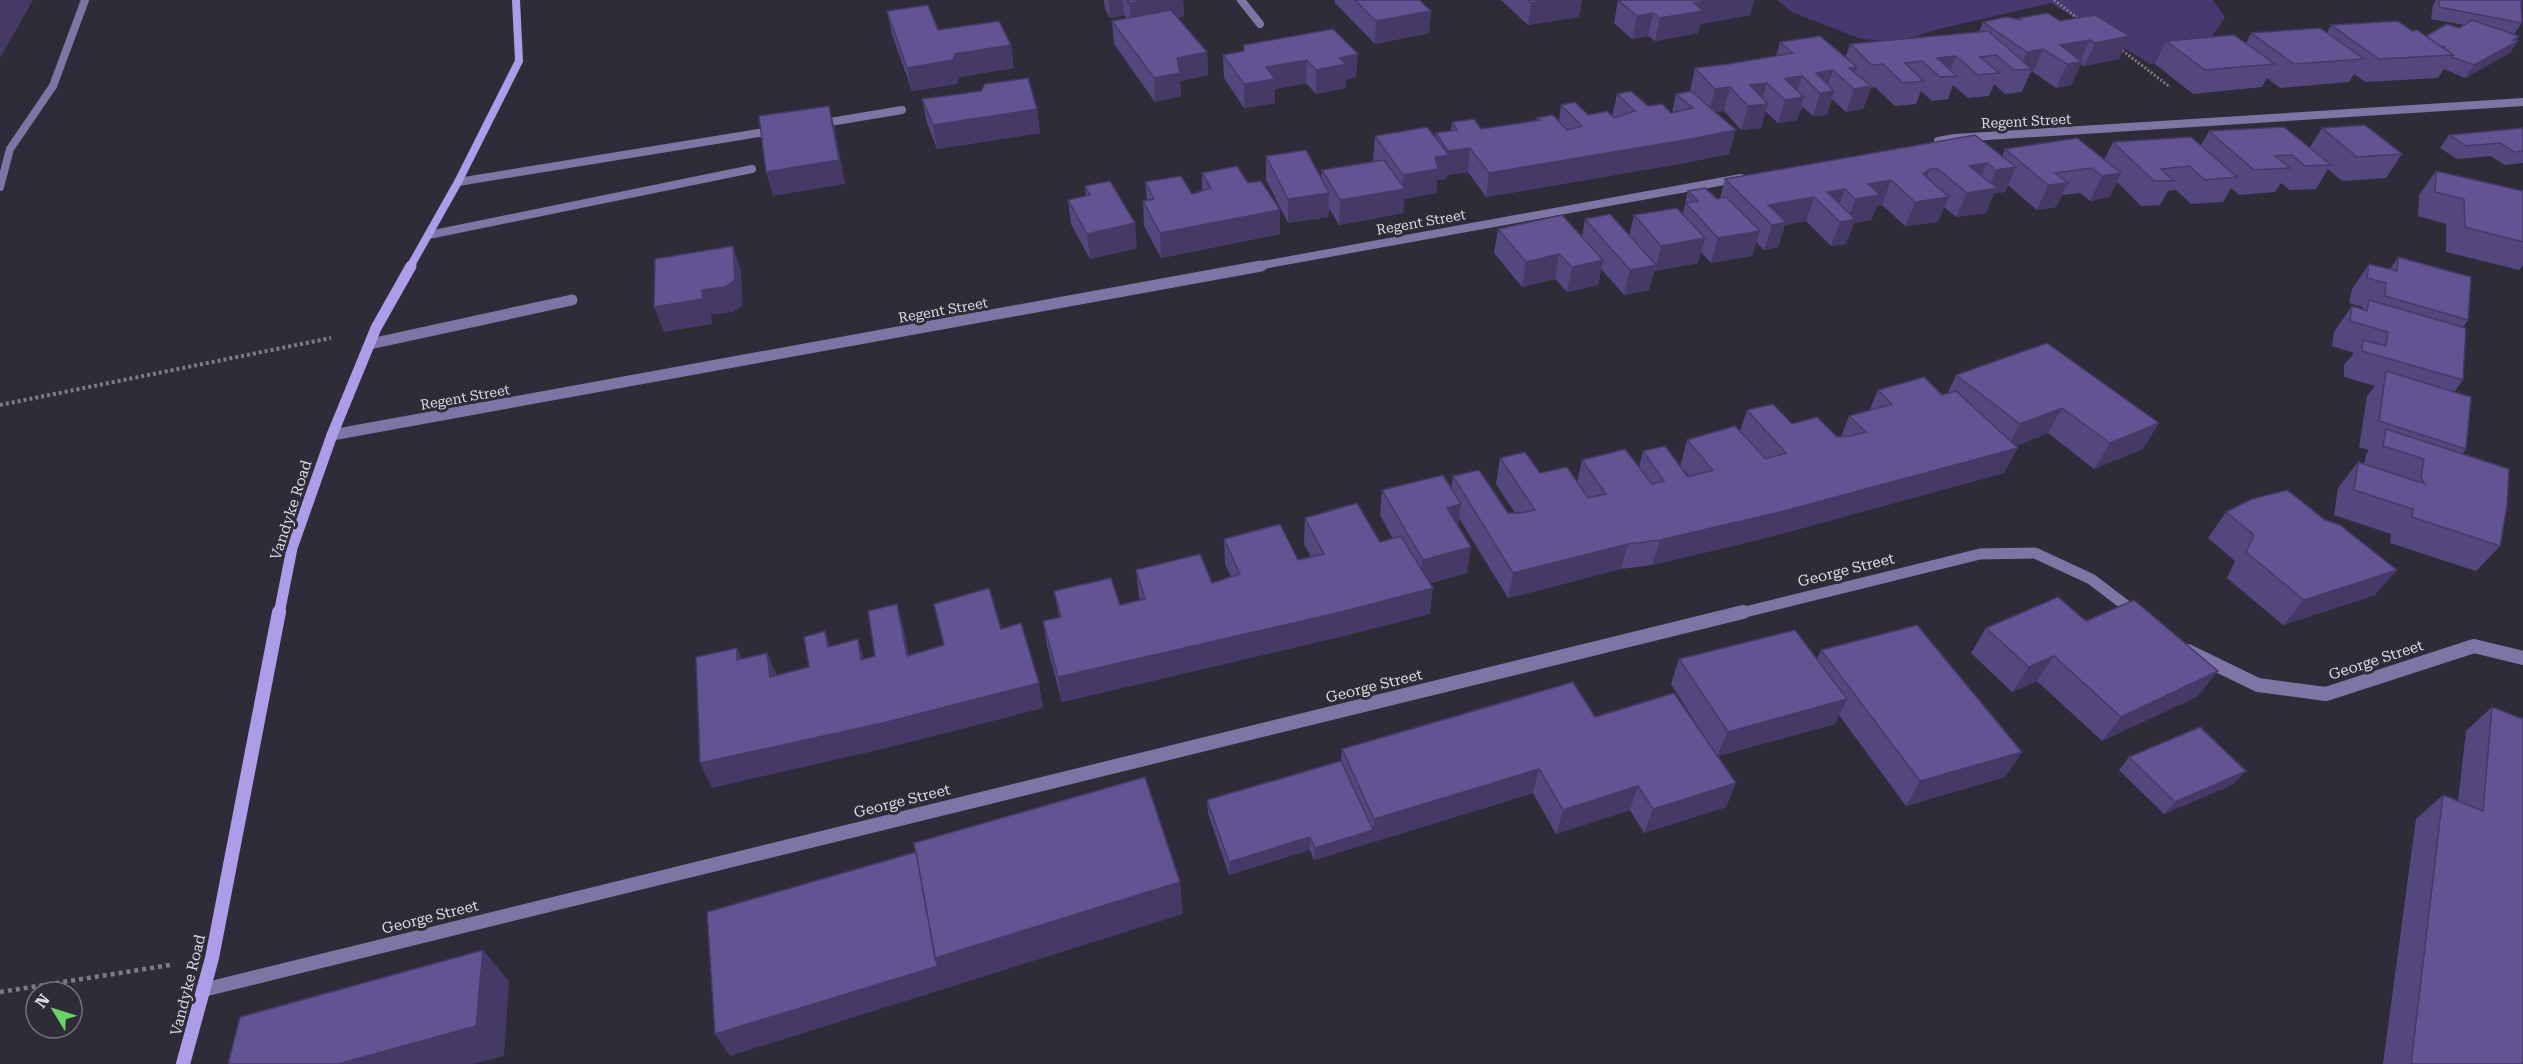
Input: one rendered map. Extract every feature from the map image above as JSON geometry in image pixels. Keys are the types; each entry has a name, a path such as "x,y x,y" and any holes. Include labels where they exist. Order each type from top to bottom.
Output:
{"street":[{"path":"0,186 10,149 53,86 85,0"},
{"name":"Vandyke Road","path":"183,1064 212,958 292,548 332,435 376,328 458,182 519,61 516,0"},
{"path":"1241,0 1260,24"},
{"name":"Regent Street","path":"1931,143 1955,138 2523,102"},
{"path":"809,125 902,110"},
{"path":"458,182 786,129"},
{"path":"0,151 10,149"},
{"path":"429,235 752,169"},
{"name":"Regent Street","path":"332,435 1755,175"},
{"path":"370,344 572,300"},
{"name":"George Street","path":"204,990 1980,554 2035,553 2091,579 2147,621"},
{"name":"George Street","path":"2175,642 2184,649 2258,685 2326,693 2474,646 2523,658"}],"path":[{"path":"2054,0 2081,20"},
{"path":"2118,48 2219,123"},
{"path":"0,405 376,328"},
{"path":"0,992 212,958"}],"shaded area":[{"path":"1777,0 2213,0 2225,17 2198,59 2150,64 2051,3 1939,29 1896,42 1861,39 1792,12"}],"building":[{"path":"1127,0 1148,0 1129,3"},
{"path":"1355,0 1419,0 1431,11 1376,21"},
{"path":"1528,0 1549,0 1531,3"},
{"path":"1618,0 1714,0 1694,3 1703,11 1660,18 1653,13 1637,16"},
{"path":"2439,0 2521,0 2522,23 2439,7"},
{"path":"928,5 938,30 999,21 1011,45 955,54 953,60 907,68 887,11"},
{"path":"1171,10 1207,52 1177,58 1180,73 1154,78 1112,21"},
{"path":"2048,13 2060,21 2095,15 2130,36 2095,43 2090,40 2060,45 2082,62 2067,64 2043,49 2027,52 1983,22 2006,17 2022,20 2019,18"},
{"path":"2472,20 2519,36 2513,40 2518,41 2474,65 2452,57 2453,55 2445,47 2426,36 2447,24 2459,28"},
{"path":"2398,21 2412,31 2417,30 2453,55 2379,59 2331,25"},
{"path":"2320,28 2364,59 2294,64 2251,33"},
{"path":"1333,29 1358,54 1340,58 1346,64 1316,70 1307,60 1266,67 1275,79 1244,84 1223,55 1244,51 1244,45"},
{"path":"1988,31 2032,69 2014,70 1996,55 1980,57 1999,73 1978,75 1956,56 1937,58 1957,76 1940,77 1922,61 1905,63 1924,81 1903,83 1883,64 1872,65 1850,44"},
{"path":"2234,35 2275,64 2205,70 2166,41"},
{"path":"1820,36 1857,67 1849,68 1871,86 1854,89 1833,70 1816,73 1834,91 1820,93 1802,76 1787,78 1785,79 1804,97 1785,100 1767,83 1750,85 1768,104 1748,106 1730,87 1715,89 1695,68 1793,53 1780,42"},
{"path":"1028,78 1037,109 933,125 922,99 981,91 985,84"},
{"path":"1631,91 1648,106 1662,104 1671,113 1693,108 1676,94 1691,91 1736,130 1489,173 1470,148 1448,151 1436,133 1457,130 1452,122 1474,119 1481,129 1540,120 1536,118 1553,115 1567,130 1582,126 1561,105 1575,102 1588,115 1607,111 1614,118 1635,111 1617,94"},
{"path":"829,106 839,160 766,172 759,116"},
{"path":"2365,125 2402,154 2357,157 2322,128"},
{"path":"1427,127 1449,155 1435,157 1438,169 1403,175 1375,136"},
{"path":"2284,127 2331,165 2305,166 2292,155 2275,156 2290,168 2254,170 2209,131"},
{"path":"2523,128 2523,151 2514,152 2500,143 2466,146 2449,135"},
{"path":"1975,135 2016,167 1996,170 1987,163 1969,166 1997,188 1967,193 1938,169 1930,169 1923,174 1949,197 1915,202 1891,180 1868,184 1880,195 1855,199 1845,189 1827,192 1855,219 1840,222 1814,197 1768,205 1786,222 1772,225 1725,179"},
{"path":"2191,137 2237,177 2205,180 2189,166 2161,169 2174,181 2154,181 2113,142"},
{"path":"2077,138 2121,173 2102,176 2092,168 2055,173 2068,183 2048,185 2005,149"},
{"path":"1306,150 1329,193 1288,199 1266,156"},
{"path":"1384,160 1405,189 1340,200 1322,170"},
{"path":"1237,166 1248,183 1261,181 1280,210 1160,233 1143,201 1154,199 1145,182 1181,176 1192,194 1211,188 1202,173"},
{"path":"2436,171 2523,191 2523,242 2465,227 2464,199 2435,192"},
{"path":"1110,181 1135,223 1087,234 1068,200 1090,195 1085,186"},
{"path":"1705,188 1717,199 1726,197 1760,231 1718,238 1686,203 1698,201 1688,191"},
{"path":"1677,208 1705,238 1661,246 1634,215"},
{"path":"1610,214 1656,265 1630,270 1585,219"},
{"path":"1562,215 1603,260 1572,267 1559,254 1526,262 1498,229"},
{"path":"733,246 735,280 725,287 702,290 703,299 654,307 655,259"},
{"path":"2398,257 2471,277 2468,320 2385,296 2386,283 2367,278 2369,264 2397,271"},
{"path":"2369,300 2466,328 2463,380 2362,351 2363,340 2386,346 2388,332 2350,321 2352,306 2367,311"},
{"path":"2047,343 2159,423 2110,443 2062,408 2020,424 1956,375"},
{"path":"2386,371 2471,397 2466,449 2379,421"},
{"path":"1924,377 1942,395 1956,391 2018,448 1780,512 1660,540 1628,544 1513,573 1453,476 1479,470 1508,513 1535,510 1500,458 1525,452 1540,473 1567,467 1588,498 1606,494 1582,460 1625,449 1652,484 1664,481 1643,451 1665,446 1688,477 1713,470 1687,440 1735,426 1766,459 1786,453 1747,410 1773,404 1792,424 1817,417 1837,437 1851,436 1866,432 1849,416 1892,404 1878,390"},
{"path":"2386,429 2509,469 2507,506 2500,546 2412,517 2413,509 2354,490 2358,462 2425,484 2421,477 2424,459 2383,446"},
{"path":"1443,475 1461,504 1447,508 1471,547 1423,560 1382,490"},
{"path":"2287,490 2325,520 2340,525 2397,570 2304,600 2246,552 2254,535 2226,512 2252,499"},
{"path":"1357,503 1380,542 1401,536 1433,588 1341,612 1058,677 1043,621 1061,617 1054,591 1111,578 1120,605 1145,599 1136,570 1200,554 1212,583 1240,574 1224,539 1280,524 1298,560 1324,554 1305,518"},
{"path":"989,588 1001,629 1021,623 1039,683 887,722 700,763 696,657 737,648 737,660 767,653 770,677 809,667 804,637 825,631 828,647 858,639 861,660 875,656 868,611 897,604 907,656 944,645 934,604"},
{"path":"2058,597 2086,621 2134,600 2218,671 2121,717 2054,656 2029,667 1986,628"},
{"path":"1917,625 2022,752 1920,781 1821,650"},
{"path":"1795,630 1847,699 1728,732 1679,659"},
{"path":"1573,682 1595,717 1674,693 1736,783 1653,809 1638,786 1563,810 1539,769 1374,819 1342,749"},
{"path":"2492,707 2523,719 2523,1064 2411,1064 2443,795 2483,811"},
{"path":"2200,727 2246,771 2175,802 2129,757"},
{"path":"1341,761 1373,830 1315,848 1310,837 1229,862 1207,800"},
{"path":"1145,777 1180,882 935,958 914,843"},
{"path":"916,852 938,966 715,1034 707,912"},
{"path":"483,950 476,1026 338,1064 228,1064 240,1017"}]}
